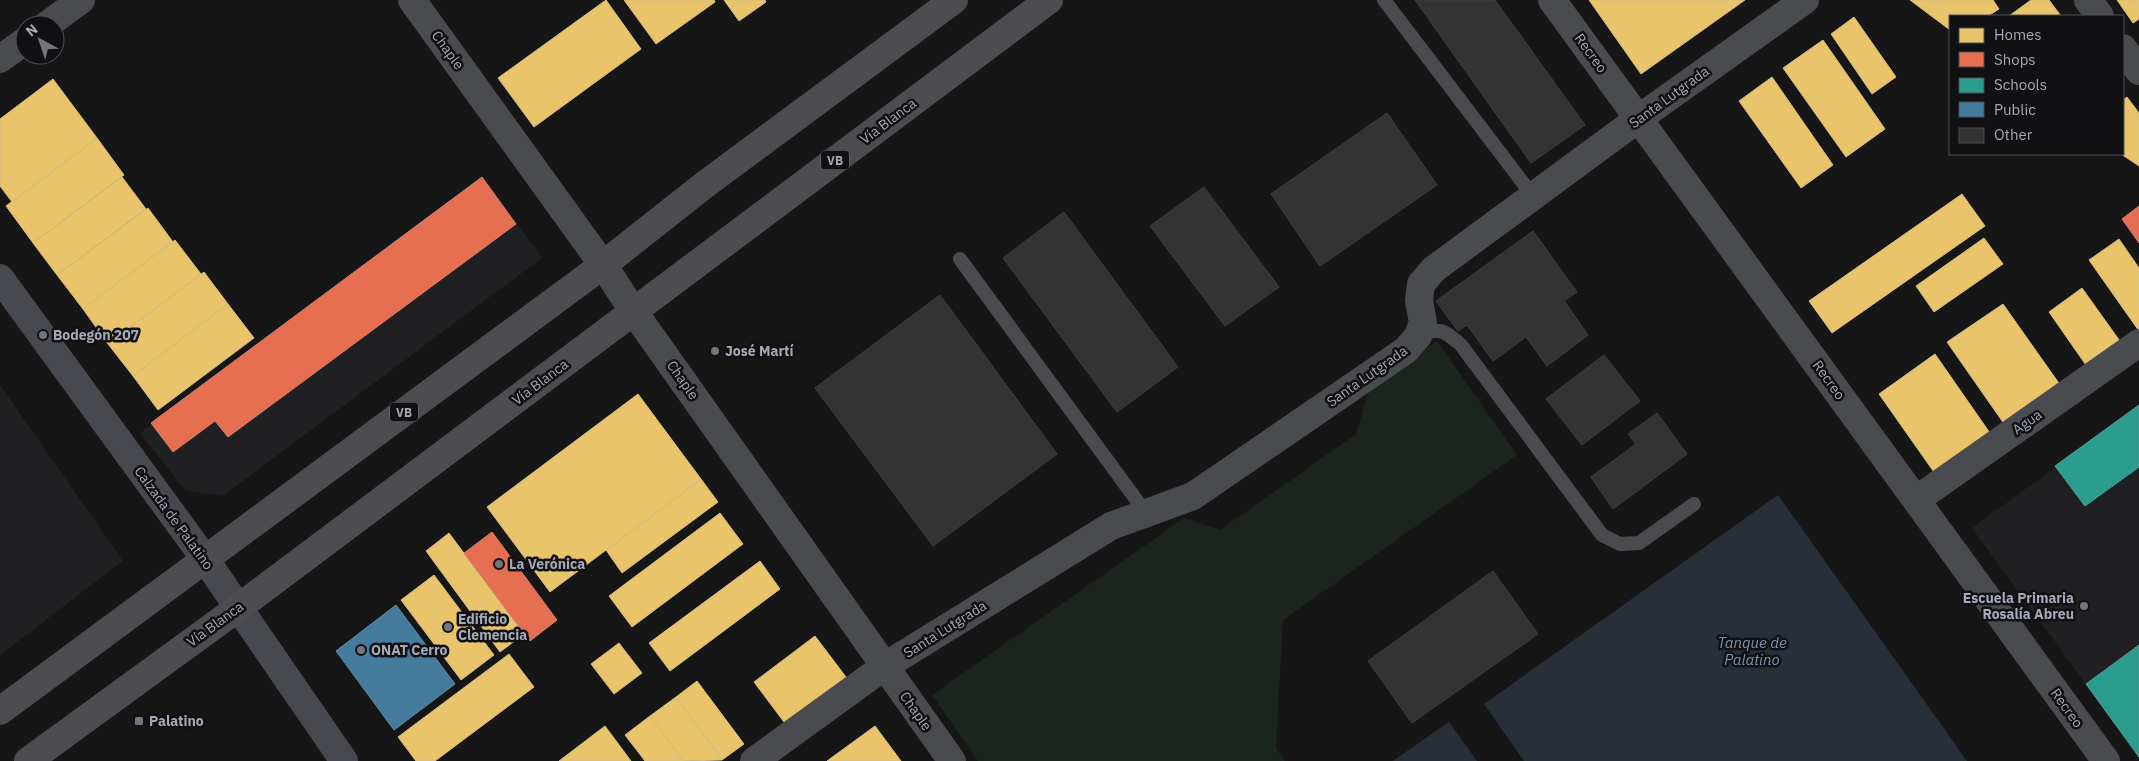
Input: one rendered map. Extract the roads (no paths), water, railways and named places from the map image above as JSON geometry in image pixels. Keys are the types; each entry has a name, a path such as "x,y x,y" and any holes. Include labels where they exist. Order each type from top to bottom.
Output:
{"main road":[{"name":"VB","path":"0,711 603,265 711,180 954,0"},
{"name":"Vía Blanca","path":"28,761 238,608 634,312 1038,3"}],"street":[{"path":"61,15 82,0"},
{"name":"Chaple","path":"412,0 603,265 634,312 952,761"},
{"name":"Recreo","path":"1552,0 2106,761"},
{"name":"Santa Lutgrada","path":"754,761 884,666 1111,526 1193,496 1406,350 1418,336 1423,322 1419,301 1421,284 1434,269 1638,119 1805,0"},
{"path":"2088,0 2099,15"},
{"path":"0,59 15,48"},
{"path":"2124,49 2139,71"},
{"name":"Calzada de Palatino","path":"0,278 205,560 344,761"},
{"name":"Agua","path":"1916,500 2139,343"}],"lane":[{"path":"1384,0 1533,196"},
{"path":"960,260 1146,513"},
{"path":"1418,336 1435,329 1447,333 1460,345 1602,535 1620,544 1638,543 1694,504"}],"water":[{"name":"Tanque de Palatino","path":"1778,495 1967,761 1524,761 1484,704"},
{"path":"1449,722 1477,761 1393,761"}],"place":[{"name":"Bodegón 207","path":"43,335"},
{"name":"José Martí","path":"715,351"},
{"name":"La Verónica","path":"499,564"},
{"name":"Escuela Primaria Rosalía Abreu","path":"2084,606"},
{"name":"Edificio Clemencia","path":"448,627"},
{"name":"ONAT Cerro","path":"361,650"},
{"name":"Palatino","path":"139,721"}]}
